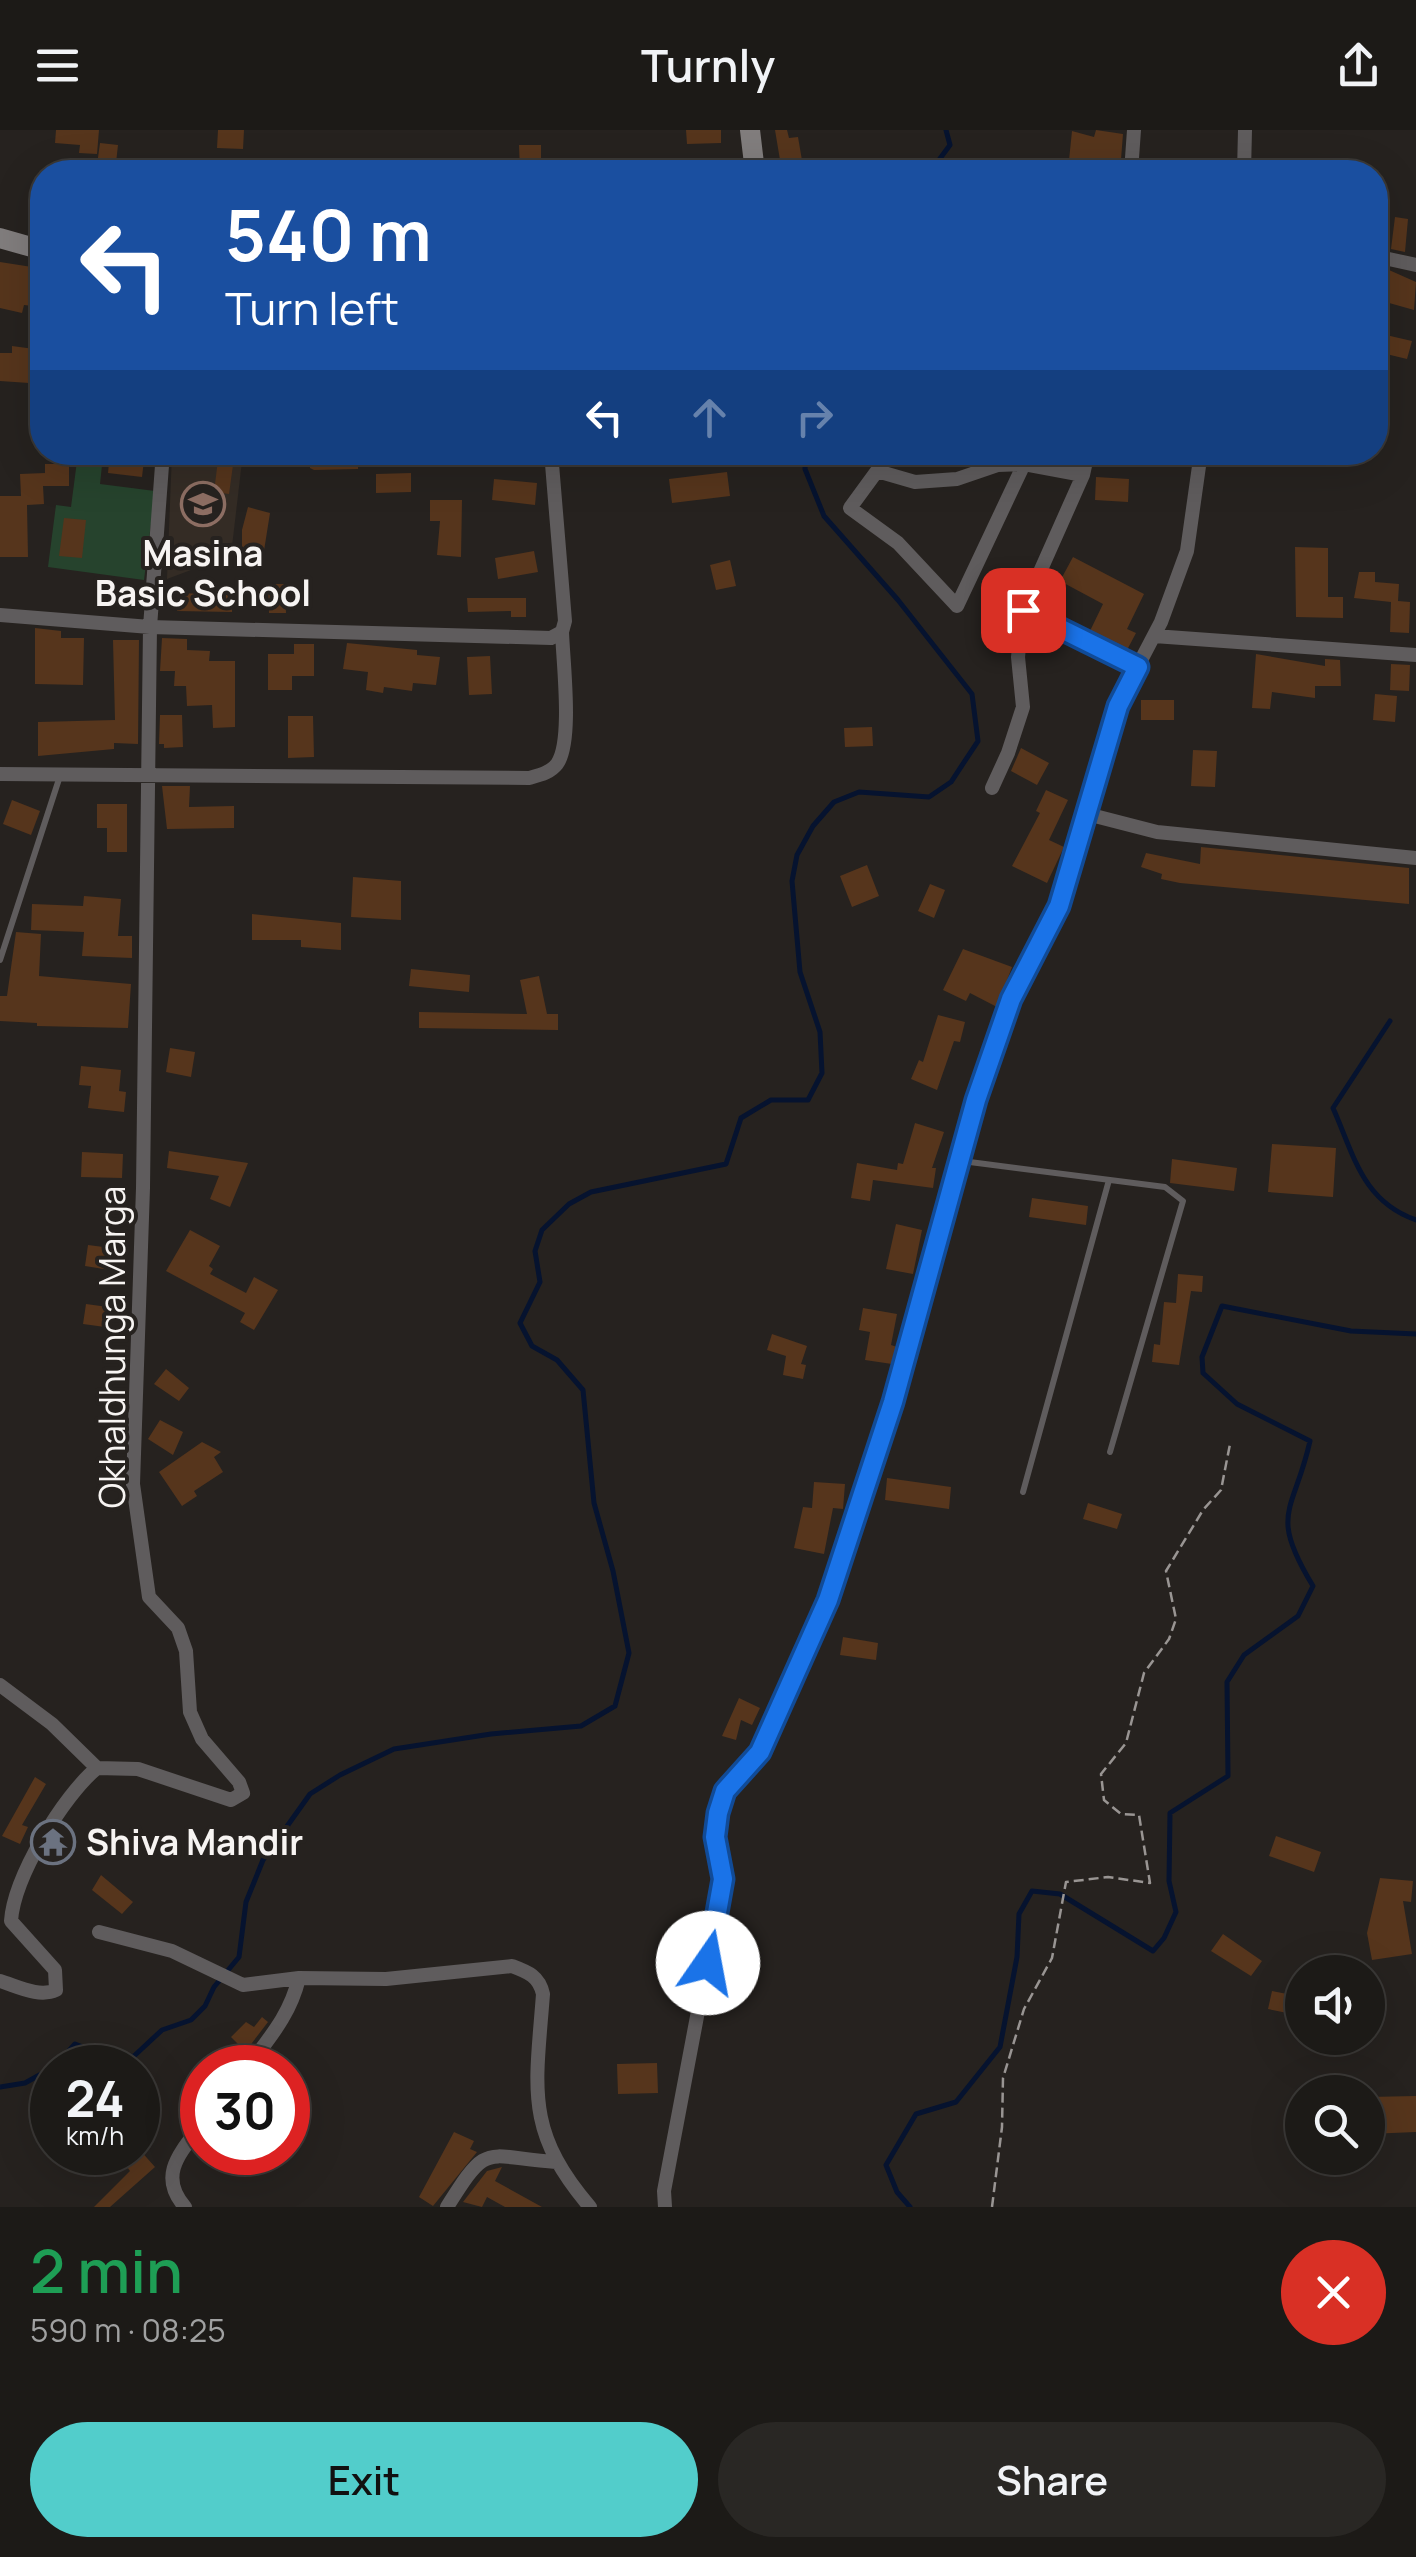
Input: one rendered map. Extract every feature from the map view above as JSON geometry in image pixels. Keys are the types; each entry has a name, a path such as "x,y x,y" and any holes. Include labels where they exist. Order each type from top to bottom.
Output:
{"street":[{"path":"750,130 754,160"},
{"path":"1132,160 1134,130"},
{"path":"1244,160 1245,130"},
{"path":"0,238 30,247"},
{"path":"1388,259 1416,264"},
{"name":"Okhaldhunga Marga","path":"97,1768 138,1769 231,1800 243,1793 202,1739 190,1712 186,1651 178,1628 150,1598 133,1484 150,627 162,465"},
{"path":"0,774 503,779 530,778 549,772 559,762 565,742 562,632 566,621 552,465"},
{"path":"998,465 957,478 915,482 876,471 850,508 898,544 957,606 1024,465"},
{"path":"1029,465 1083,475"},
{"path":"992,788 1023,707 1018,657 1023,610 1085,465"},
{"path":"665,2207 664,2191 682,2085 723,1879 715,1837 718,1813 725,1791 760,1752 828,1600 893,1402 976,1100 1011,999 1059,906 1118,706 1154,636 1188,550 1199,465"},
{"path":"1023,610 1138,667"},
{"path":"0,615 150,627 552,638 562,632"},
{"path":"1154,636 1416,656"},
{"path":"1087,814 1157,832 1416,858"},
{"path":"0,1685 52,1724 97,1768 82,1780 25,1869 13,1899 12,1922 55,1970 56,1990 48,1994 32,1992 0,1981"},
{"path":"99,1932 153,1945 243,1984 299,1978 386,1980 512,1966 529,1972 540,1981 543,1994 536,2104 544,2138 556,2162 590,2207"},
{"path":"266,2045 293,2003 299,1978"},
{"path":"180,2155 171,2168 173,2192 185,2207"},
{"path":"447,2207 475,2162 486,2156 556,2162"}],"lane":[{"path":"0,960 60,775"},
{"path":"962,1161 1166,1187 1182,1200 1110,1452"},
{"path":"1022,1492 1109,1180"}],"path":[{"path":"992,2207 1002,2128 1002,2078 1024,2009 1052,1958 1066,1882 1108,1877 1150,1883 1140,1815 1121,1814 1104,1800 1101,1774 1126,1743 1144,1673 1170,1639 1176,1619 1166,1571 1203,1510 1220,1490 1230,1444"}],"shaded area":[{"name":"Masina Basic School","path":"172,465 242,465 231,555 167,579"}],"green space":[{"path":"76,465 102,465 100,484 155,491 144,580 48,567 56,505 71,507"}],"building":[{"path":"56,130 99,130 97,154 79,153 80,145 55,143"},
{"path":"218,130 244,130 243,149 217,148"},
{"path":"686,130 721,130 721,143 687,144"},
{"path":"775,130 787,130 789,138 798,137 802,160 780,160"},
{"path":"1096,130 1123,134 1121,160 1069,160 1072,131 1094,137"},
{"path":"100,143 118,145 116,160 98,160"},
{"path":"519,145 541,145 541,160 520,160"},
{"path":"1395,217 1408,219 1405,252 1391,249"},
{"path":"0,262 30,267 30,306 24,305 22,313 0,308"},
{"path":"1389,270 1416,282 1414,310 1388,303"},
{"path":"1388,335 1412,341 1407,359 1388,354"},
{"path":"12,346 30,348 29,383 0,381 0,353 12,353"},
{"path":"45,465 69,465 69,486 43,486 44,504 27,505 28,557 0,557 0,496 21,496 20,474 45,473"},
{"path":"109,465 143,465 142,477 108,473"},
{"path":"217,465 233,465 229,494 214,492"},
{"path":"310,465 358,465 358,469"},
{"path":"727,472 730,496 672,503 669,479"},
{"path":"411,473 411,492 376,493 376,474"},
{"path":"1096,477 1129,479 1128,502 1095,500"},
{"path":"494,479 537,483 535,505 492,500"},
{"path":"430,500 462,500 461,557 437,555 440,521 430,521"},
{"path":"248,507 270,513 263,557 242,557 242,530"},
{"path":"64,518 86,520 82,558 59,556"},
{"path":"1295,547 1328,548 1328,597 1343,597 1343,618 1296,617"},
{"path":"534,551 538,572 498,579 495,558"},
{"path":"1073,557 1144,594 1127,629 1136,633 1127,650 1090,631 1103,604 1060,581"},
{"path":"730,560 736,586 716,590 710,565"},
{"path":"1359,572 1375,572 1375,582 1399,584 1398,601 1410,602 1409,633 1390,632 1391,602 1354,598"},
{"path":"268,584 285,584 286,613 269,613"},
{"path":"178,593 232,595 232,612 177,611"},
{"path":"467,598 526,598 526,617 511,617 511,611 468,612"},
{"path":"35,628 61,631 61,638 84,638 83,685 35,684"},
{"path":"162,638 187,639 187,650 210,651 209,661 235,661 235,727 213,728 212,705 187,706 186,686 174,686 175,671 160,671"},
{"path":"113,640 139,640 138,744 114,743 114,749 38,756 38,722 115,720"},
{"path":"347,643 417,650 417,655 440,657 436,685 413,683 412,691 384,687 383,693 366,690 368,672 343,669"},
{"path":"294,644 314,644 314,676 292,676 292,690 268,690 268,654 294,654"},
{"path":"1256,654 1325,666 1325,659 1340,660 1341,686 1315,686 1315,698 1272,692 1270,709 1252,708"},
{"path":"490,656 492,694 469,695 467,657"},
{"path":"1391,664 1410,665 1409,691 1390,690"},
{"path":"1375,694 1397,696 1395,722 1373,720"},
{"path":"1141,700 1174,700 1174,720 1141,720"},
{"path":"160,715 182,715 183,747 164,748 164,744 159,744"},
{"path":"288,716 313,716 314,757 288,758"},
{"path":"872,727 873,746 845,747 844,728"},
{"path":"1021,748 1049,763 1037,785 1011,771"},
{"path":"1193,750 1217,751 1215,787 1191,786"},
{"path":"162,786 190,786 189,807 234,806 234,828 167,829"},
{"path":"1046,790 1068,800 1049,840 1064,847 1047,883 1012,866 1040,813 1036,811"},
{"path":"12,800 40,811 31,835 3,824"},
{"path":"97,804 127,804 127,852 107,852 107,828 97,828"},
{"path":"1201,847 1409,868 1409,904 1180,883 1161,879 1162,874 1141,867 1146,853 1200,864"},
{"path":"867,865 879,896 852,907 840,876"},
{"path":"353,877 401,881 401,920 351,917"},
{"path":"930,884 945,890 934,918 918,911"},
{"path":"84,896 121,899 118,936 132,936 132,958 82,956 84,932 31,930 32,904 83,906"},
{"path":"252,914 341,923 341,950 301,947 301,940 252,940"},
{"path":"16,932 41,934 39,976 131,984 128,1028 0,1021 0,996 7,996"},
{"path":"963,949 1012,967 997,1007 970,993 966,1001 943,990"},
{"path":"411,969 470,975 469,992 409,986"},
{"path":"539,976 547,1014 558,1014 558,1030 419,1028 419,1012 527,1014 520,980"},
{"path":"938,1015 965,1022 937,1090 911,1079 919,1060 923,1062"},
{"path":"170,1048 195,1052 191,1077 166,1072"},
{"path":"81,1066 121,1070 119,1091 126,1092 124,1112 88,1108 91,1086 79,1085"},
{"path":"915,1123 944,1132 932,1168 936,1168 933,1188 873,1180 870,1201 851,1198 857,1163 897,1170 898,1163 903,1164"},
{"path":"1272,1144 1336,1148 1333,1197 1268,1192"},
{"path":"169,1151 248,1163 230,1207 210,1199 219,1176 167,1168"},
{"path":"82,1152 123,1154 122,1178 81,1177"},
{"path":"1172,1159 1237,1168 1234,1191 1170,1183"},
{"path":"1032,1198 1088,1206 1086,1225 1029,1217"},
{"path":"896,1224 922,1230 913,1274 886,1269"},
{"path":"190,1230 220,1246 209,1266 213,1269 210,1274 246,1293 254,1277 278,1290 254,1330 240,1322 245,1313 166,1271"},
{"path":"88,1245 119,1249 116,1271 85,1266"},
{"path":"1178,1274 1203,1276 1202,1292 1191,1291 1179,1365 1152,1362 1154,1344 1160,1345 1164,1302 1176,1303"},
{"path":"86,1304 108,1307 105,1327 83,1324"},
{"path":"863,1308 897,1314 891,1345 897,1347 892,1364 865,1360 870,1332 859,1330"},
{"path":"772,1334 807,1346 801,1364 806,1365 803,1379 783,1375 786,1356 767,1350"},
{"path":"166,1369 189,1388 179,1401 154,1384"},
{"path":"160,1420 183,1432 173,1455 148,1439"},
{"path":"202,1442 221,1452 214,1457 223,1472 194,1491 197,1496 182,1506 159,1472"},
{"path":"887,1478 951,1487 949,1509 885,1500"},
{"path":"814,1482 845,1484 843,1509 833,1508 824,1554 794,1548 803,1507 812,1508"},
{"path":"1088,1503 1122,1514 1117,1529 1083,1519"},
{"path":"843,1637 878,1643 876,1660 840,1655"},
{"path":"739,1698 760,1708 752,1725 741,1720 736,1740 722,1736"},
{"path":"35,1777 46,1784 22,1825 28,1827 20,1844 2,1836"},
{"path":"1276,1836 1321,1852 1314,1872 1269,1856"},
{"path":"101,1875 133,1902 122,1914 92,1890"},
{"path":"1380,1878 1413,1881 1411,1902 1403,1901 1412,1954 1385,1958 1371,1955 1367,1933"},
{"path":"1223,1934 1262,1961 1251,1976 1211,1951"},
{"path":"1272,1991 1285,1994 1285,2012 1268,2009"},
{"path":"262,2017 268,2022 250,2045 239,2045 231,2037 246,2022 254,2027"},
{"path":"657,2063 658,2093 618,2094 617,2064"},
{"path":"1416,2096 1416,2132 1385,2133 1385,2097"},
{"path":"454,2132 474,2141 470,2149 477,2152 433,2206 419,2197"},
{"path":"502,2167 495,2181 542,2207 505,2207 487,2197 482,2207 463,2202 487,2171"},
{"path":"126,2175 146,2175 110,2207 94,2207"}],"waterway":[{"path":"939,160 950,145 946,130"},
{"path":"146,2045 162,2030 191,2020 239,1957 246,1902 263,1860 310,1794 394,1749 491,1734 581,1726 615,1706 629,1653 613,1571 594,1503 583,1390 557,1360 532,1346 520,1323 540,1282 535,1251 542,1230 569,1204 591,1192 726,1164 741,1118 771,1100 808,1100 822,1073 820,1032 800,972 792,881 797,855 813,826 834,802 859,792 929,797 951,782 978,741 972,694 898,600 824,516 805,465"},
{"path":"1390,1021 1333,1108 1354,1159 1372,1189 1398,1212 1416,1220"},
{"path":"910,2207 897,2192 886,2165 916,2114 956,2102 1000,2047 1017,1957 1019,1914 1032,1891 1060,1894 1153,1951 1176,1912 1169,1881 1170,1813 1228,1776 1227,1682 1244,1655 1298,1616 1313,1586 1299,1561 1288,1527 1292,1499 1310,1441 1237,1404 1203,1373 1202,1357 1222,1306 1351,1331 1416,1334"},
{"path":"74,2045 78,2045"},
{"path":"0,2087 30,2080"}],"place":[{"name":"Masina Basic School","path":"203,504"},
{"name":"Shiva Mandir","path":"53,1842"}],"route":[{"path":"708,1963 723,1879 715,1837 725,1791 760,1752 828,1600 893,1402 976,1100 1011,999 1059,906 1118,706 1138,667 1023,610"}]}
